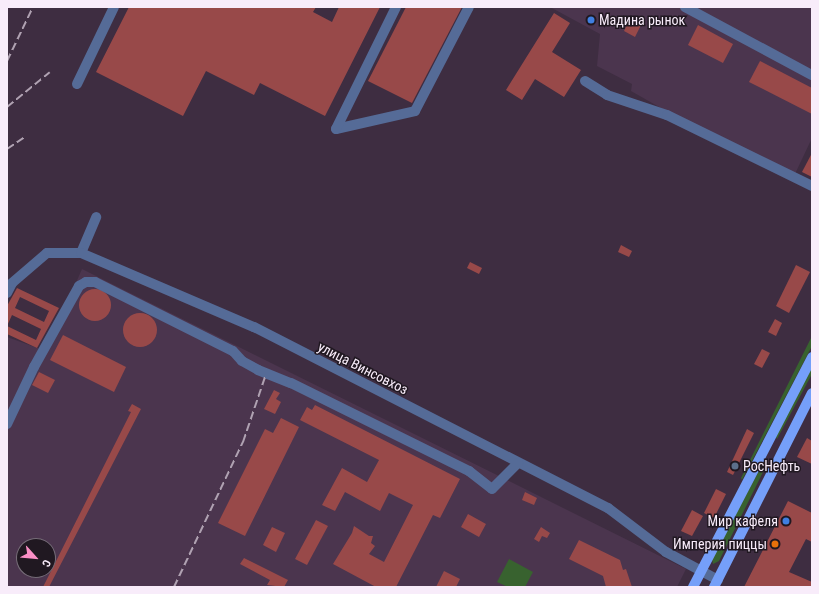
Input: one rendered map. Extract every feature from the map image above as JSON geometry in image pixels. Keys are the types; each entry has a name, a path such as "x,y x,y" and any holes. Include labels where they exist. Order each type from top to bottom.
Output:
{"main road":[{"path":"693,587 812,357"},
{"path":"716,584 812,393"},
{"path":"765,447 781,455"}],"street":[{"path":"77,84 114,7"},
{"path":"396,7 336,129 415,111 470,7"},
{"path":"685,7 812,75"},
{"path":"585,81 607,95 667,115 812,186"},
{"path":"81,253 96,217"},
{"name":"улица Винсовхоз","path":"7,293 12,283 47,253 81,253 254,327 608,508 666,552 701,572 716,584"},
{"path":"8,419 34,367 79,286 95,282 233,352 242,361 258,370 291,383 469,471 492,489 518,463"}],"shaded area":[{"path":"550,7 812,7 812,138 794,176 698,129 631,91 632,84 597,66 600,34"},
{"path":"82,269 686,569 677,587 7,587 7,337 46,351"}],"green space":[{"path":"812,336 812,346 742,480 741,478"},
{"path":"812,366 812,374 777,439 776,437"},
{"path":"761,467 765,468 719,561 713,564 712,559"},
{"path":"509,559 533,572 525,587 508,587 497,582"}],"building":[{"path":"129,7 316,7 313,12 332,22 339,7 380,7 325,116 260,83 254,95 206,71 183,116 96,72"},
{"path":"406,7 462,7 412,103 368,81"},
{"path":"554,13 570,23 552,52 581,70 564,97 535,79 522,100 506,90"},
{"path":"631,17 642,23 635,37 624,31"},
{"path":"698,25 733,44 723,63 688,45"},
{"path":"760,61 812,88 812,114 749,82"},
{"path":"812,153 812,177 802,172"},
{"path":"621,245 632,251 629,257 618,252"},
{"path":"470,262 482,268 479,274 467,268"},
{"path":"796,265 810,272 789,313 776,306"},
{"path":"17,288 59,308 37,348 7,334 7,326 7,306","holes":["20,297 49,311 44,322 15,308","12,315 41,329 36,340 7,326"]},
{"path":"92,289 98,289 107,293 111,305 107,317 98,321 92,321 83,317 79,308 79,302 83,293"},
{"path":"140,313 152,318 157,330 152,342 140,347 128,342 123,330 128,318"},
{"path":"775,319 782,323 776,336 768,332"},
{"path":"63,335 126,367 114,392 50,360"},
{"path":"762,349 770,353 762,368 754,364"},
{"path":"39,372 55,380 48,393 32,385"},
{"path":"274,390 280,393 276,399 281,402 275,414 264,409"},
{"path":"132,404 141,409 56,573 56,561 131,412 128,411"},
{"path":"315,405 460,479 440,518 433,515 396,587 376,587 333,564 352,533 354,526 369,536 373,536 371,543 375,546 369,554 384,562 413,505 389,493 380,511 345,492 335,511 322,505 342,468 367,482 379,460 300,420 307,407 312,410"},
{"path":"281,418 299,427 245,536 218,523 265,429 273,433"},
{"path":"747,429 754,433 733,475 727,472"},
{"path":"807,438 812,441 812,464 797,457"},
{"path":"716,489 726,494 714,518 704,513"},
{"path":"525,492 537,498 534,505 522,500"},
{"path":"788,501 812,513 812,542 806,539 789,572 812,582 812,587 744,587"},
{"path":"692,510 703,516 692,536 681,531"},
{"path":"468,514 486,524 479,537 461,527"},
{"path":"316,520 328,526 307,565 295,559"},
{"path":"272,527 285,533 276,552 263,545"},
{"path":"541,527 550,533 547,538 542,536 539,542 534,539"},
{"path":"579,540 620,560 623,570 626,569 632,587 606,587 603,576 569,559"},
{"path":"244,558 288,580 284,587 267,585 270,580 240,564"},
{"path":"444,571 460,579 456,587 436,587"},
{"path":"48,578 54,578 49,587 43,587"}],"railway":[{"path":"7,61 33,7"},
{"path":"7,107 50,72"},
{"path":"7,149 26,136"},
{"path":"174,587 243,442 265,377"}],"place":[{"name":"Мадина рынок","path":"591,20"},
{"name":"РосНефть","path":"735,466"},
{"name":"Мир кафеля","path":"786,521"},
{"name":"Империя пиццы","path":"775,544"}]}
